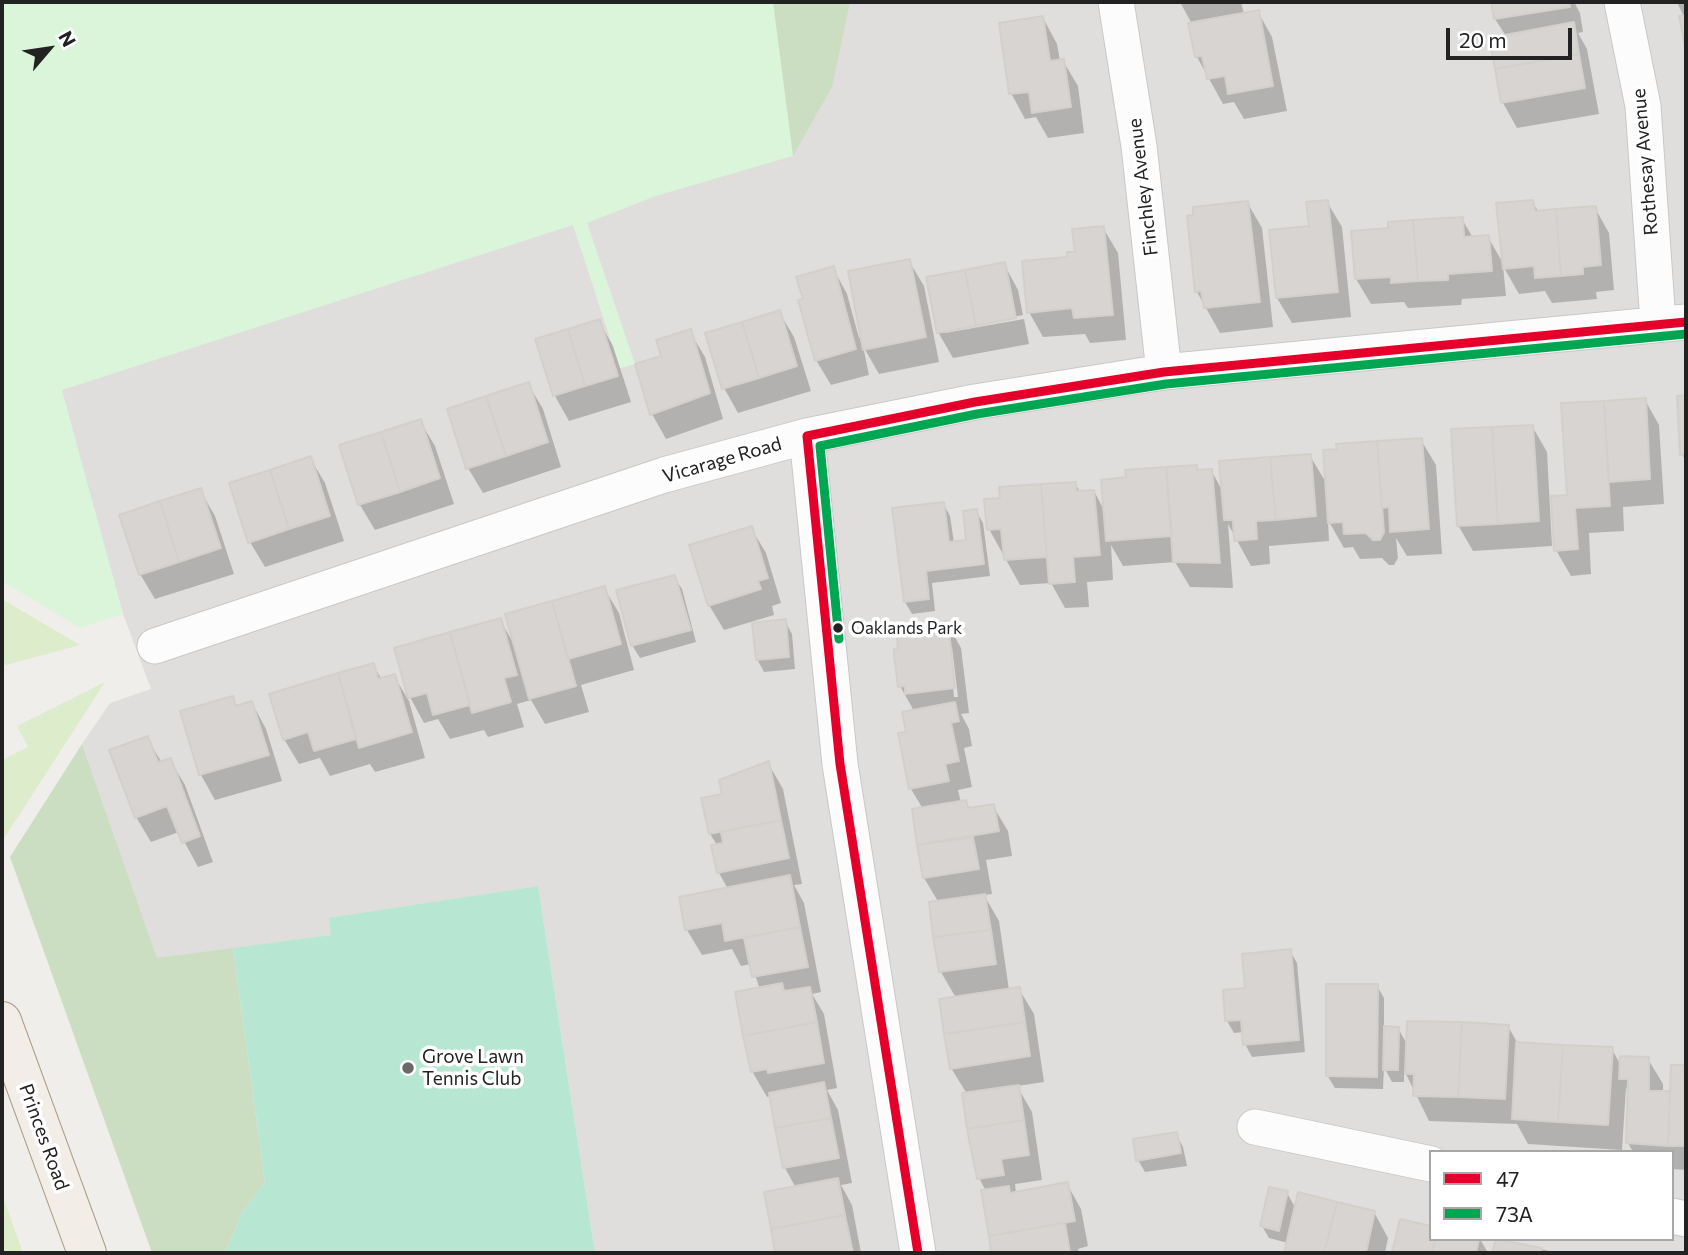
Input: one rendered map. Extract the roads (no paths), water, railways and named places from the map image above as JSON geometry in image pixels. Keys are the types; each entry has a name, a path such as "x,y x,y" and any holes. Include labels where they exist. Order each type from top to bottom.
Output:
{"main road":[{"name":"Princes Road","path":"2,1021 87,1253"}],"street":[{"name":"Finchley Avenue","path":"1116,2 1139,146 1164,372"},
{"name":"Rothesay Avenue","path":"1622,2 1643,106 1672,322"},
{"name":"Vicarage Road","path":"155,646 664,475 807,436 975,402 1164,372 1672,322"},
{"path":"807,436 840,764 918,1253"},
{"path":"1255,1126 1429,1164"}],"place":[{"name":"Oaklands Park","path":"838,628"},
{"name":"Grove Lawn Tennis Club","path":"408,1068"}]}
